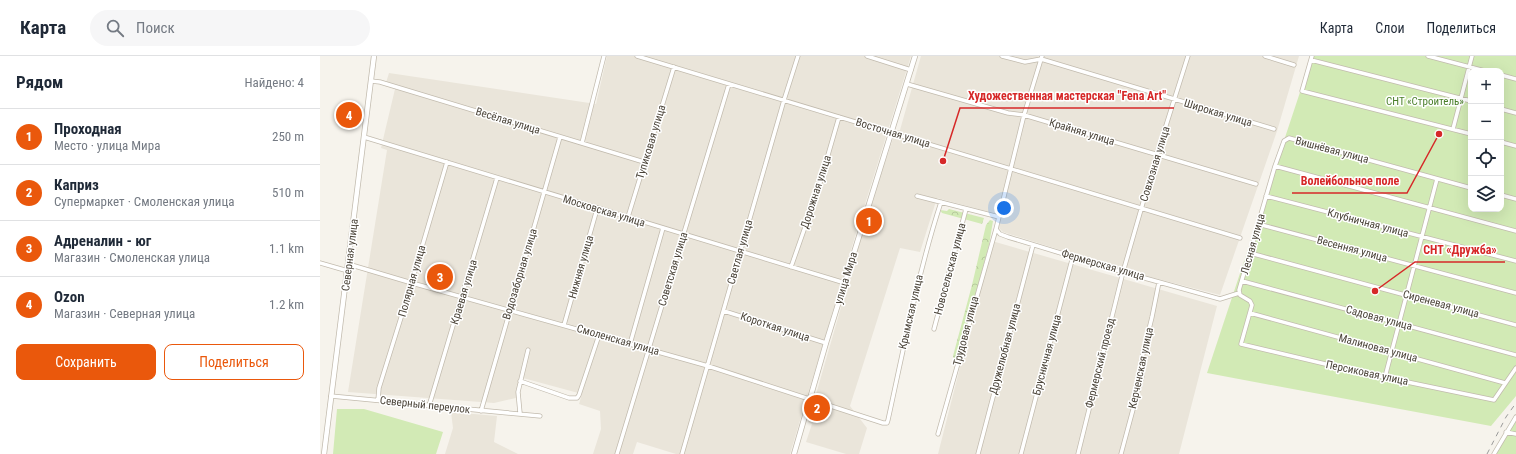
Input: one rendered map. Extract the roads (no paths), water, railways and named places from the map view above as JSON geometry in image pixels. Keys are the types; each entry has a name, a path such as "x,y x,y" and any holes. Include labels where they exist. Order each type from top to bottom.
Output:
{"street":[{"name":"Северная улица","path":"324,454 374,56"},
{"path":"582,143 604,56"},
{"name":"Восточная улица","path":"637,56 1240,238"},
{"name":"Светлая улица","path":"682,454 798,56"},
{"path":"867,56 911,70"},
{"name":"улица Мира","path":"794,454 826,343 915,56"},
{"name":"Широкая улица","path":"1002,56 1025,62 1042,57 1174,100 1274,129"},
{"name":"Совхозная улица","path":"1122,272 1188,56"},
{"path":"1265,56 1294,65"},
{"path":"1428,56 1474,68"},
{"path":"1453,129 1472,56"},
{"path":"996,229 1024,115 1042,57"},
{"path":"1468,100 1312,58 1302,91 1468,133"},
{"name":"Тупиковая улица","path":"628,217 674,67"},
{"path":"1504,76 1516,80"},
{"name":"Весёлая улица","path":"371,81 380,82 644,162"},
{"name":"Советская улица","path":"617,454 729,84"},
{"name":"Крайняя улица","path":"907,84 1008,113 1024,115 1256,184"},
{"path":"1504,110 1516,113"},
{"name":"Дорожная улица","path":"791,267 817,193 839,117"},
{"name":"Московская улица","path":"364,137 544,193 845,283"},
{"name":"Водозаборная улица","path":"481,411 560,137"},
{"name":"Вишнёвая улица","path":"1286,139 1289,138 1468,187"},
{"name":"Лесная улица","path":"1239,293 1275,166 1284,140 1286,139"},
{"path":"1504,143 1516,146"},
{"name":"Полярная улица","path":"378,400 379,388 412,283 447,162"},
{"path":"1275,166 1428,208 1516,230"},
{"name":"Краевая улица","path":"429,406 497,178"},
{"path":"1385,377 1390,352 1437,178"},
{"path":"918,196 999,217"},
{"name":"Клубничная улица","path":"1266,196 1516,262"},
{"path":"1504,197 1516,199"},
{"name":"Крымская улица","path":"886,423 916,291 931,232 941,202"},
{"name":"Новосельская улица","path":"934,329 966,208"},
{"name":"Нижняя улица","path":"564,325 597,209"},
{"name":"Весенняя улица","path":"1258,224 1516,293"},
{"name":"Советская улица","path":"630,344 663,228"},
{"name":"Фермерская улица","path":"996,229 1000,234 1033,245 1159,282 1220,298 1239,293"},
{"name":"Трудовая улица","path":"938,434 996,229"},
{"name":"Дружелюбная улица","path":"978,454 1033,245"},
{"name":"Сиреневая улица","path":"1250,253 1516,325"},
{"name":"Брусничная улица","path":"1021,454 1073,256"},
{"path":"320,263 348,271"},
{"name":"Смоленская улица","path":"348,264 708,366 886,423"},
{"name":"Фермерский проезд","path":"1078,454 1122,272"},
{"name":"Садовая улица","path":"1242,281 1516,355"},
{"name":"Керченская улица","path":"1121,454 1142,376 1142,358 1159,282"},
{"path":"1239,293 1250,300 1252,305 1250,313"},
{"name":"Короткая улица","path":"724,311 826,343"},
{"name":"Персиковая улица","path":"1250,313 1241,344 1359,372 1494,400 1505,383"},
{"name":"Малиновая улица","path":"1250,313 1505,383"},
{"path":"520,381 569,398 577,398 587,374 599,335"},
{"path":"520,413 518,392 528,350"},
{"path":"1505,383 1516,368"},
{"name":"Северный переулок","path":"331,396 540,416"},
{"path":"1494,454 1516,417"},
{"path":"1506,432 1516,434"}],"railway":[{"path":"1487,454 1506,417 1516,403"}],"place":[{"name":"Ozon","path":"349,115"},
{"name":"Волейбольное поле","path":"1439,134"},
{"name":"Художественная мастерская \"Fena Art\"","path":"943,161"},
{"name":"Проходная","path":"869,221"},
{"name":"Адреналин - юг","path":"440,277"},
{"name":"СНТ «Дружба»","path":"1375,291"},
{"name":"Каприз","path":"817,408"}],"park label":[{"name":"СНТ «Строитель»","path":"1425,101"}]}
